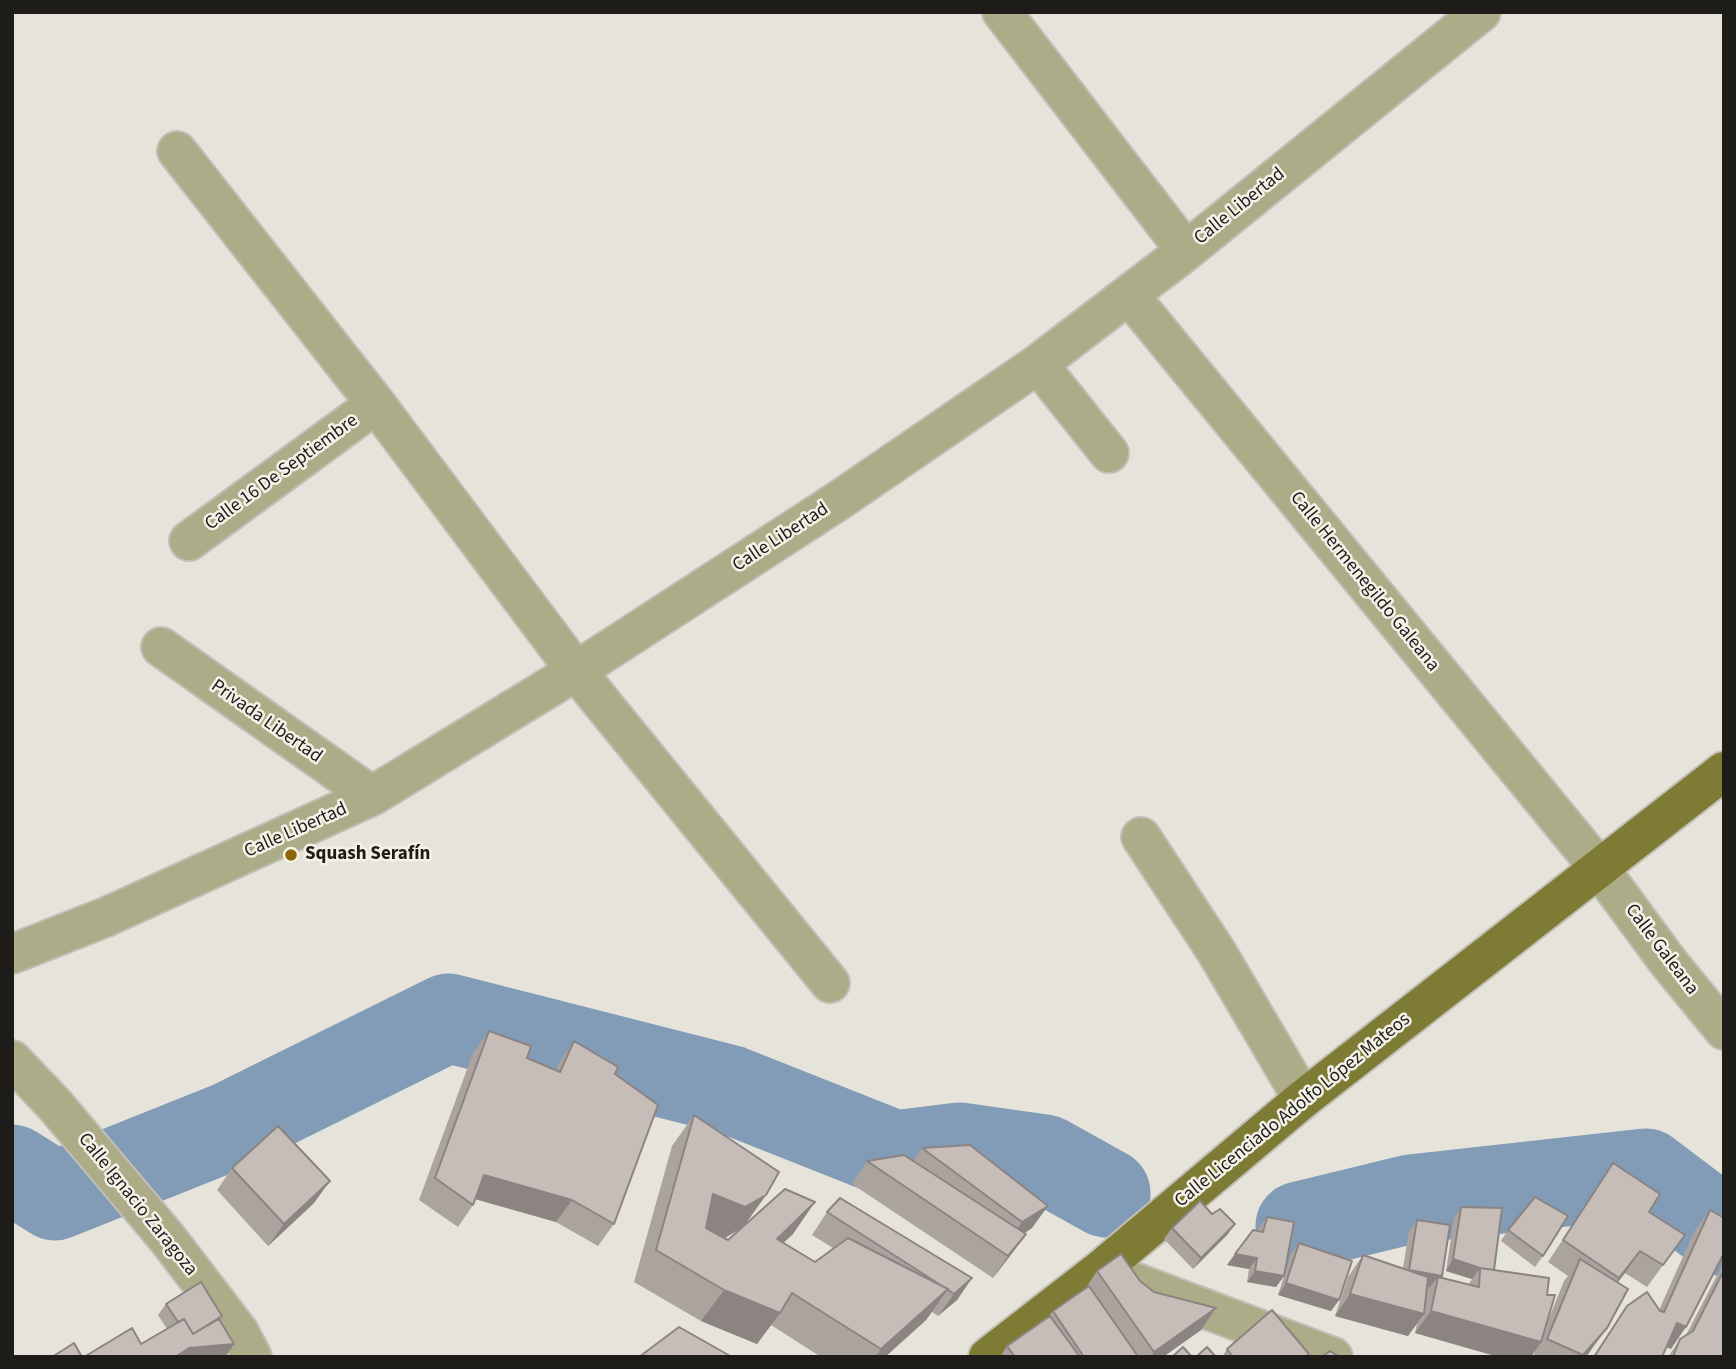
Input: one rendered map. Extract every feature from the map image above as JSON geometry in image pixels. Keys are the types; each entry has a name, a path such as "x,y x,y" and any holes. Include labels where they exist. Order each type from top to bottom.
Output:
{"main road":[{"name":"Calle Licenciado Adolfo López Mateos","path":"988,1357 1100,1270 1303,1099 1724,771"}],"street":[{"path":"1002,12 1186,251"},
{"name":"Calle Libertad","path":"12,954 106,917 372,796 576,671 838,500 1038,364 1186,251 1481,12"},
{"path":"177,151 376,404 576,671 830,983"},
{"name":"Calle Hermenegildo Galeana","path":"1129,295 1599,868"},
{"path":"1038,364 1109,453"},
{"name":"Calle 16 De Septiembre","path":"188,541 376,404"},
{"name":"Privada Libertad","path":"161,647 372,796"},
{"path":"1141,837 1216,950 1303,1099"},
{"name":"Calle Galeana","path":"1599,868 1669,963 1724,1030"},
{"name":"Calle Ignacio Zaragoza","path":"12,1060 55,1105 167,1238 245,1344"},
{"path":"1100,1270 1333,1357"}],"building":[{"path":"489,1031 531,1046 527,1058 560,1072 574,1041 618,1067 615,1074 658,1105 614,1224 572,1200 484,1175 473,1205 435,1178"},
{"path":"694,1115 779,1172 766,1195 745,1207 713,1194 706,1228 728,1240 785,1189 815,1202 777,1239 815,1262 848,1238 948,1289 881,1349 792,1293 780,1313 724,1290 656,1250"},
{"path":"278,1126 330,1181 284,1224 232,1168"},
{"path":"970,1145 1048,1206 1022,1222 922,1148"},
{"path":"904,1155 1026,1234 1008,1256 867,1161"},
{"path":"1613,1163 1660,1194 1649,1212 1685,1235 1663,1265 1640,1251 1619,1278 1563,1240"},
{"path":"1535,1197 1568,1216 1543,1256 1508,1230"},
{"path":"840,1198 972,1278 954,1294 827,1212"},
{"path":"1200,1201 1212,1214 1220,1209 1235,1224 1201,1258 1172,1228"},
{"path":"1461,1207 1502,1208 1494,1270 1453,1259"},
{"path":"1710,1210 1724,1218 1724,1253 1686,1327 1677,1323 1662,1357 1594,1357 1627,1306 1647,1292 1660,1311 1664,1312"},
{"path":"1267,1217 1294,1222 1284,1276 1255,1271 1257,1258 1235,1254 1253,1230 1263,1232"},
{"path":"1417,1220 1450,1225 1442,1276 1409,1270"},
{"path":"1299,1243 1352,1261 1339,1300 1286,1283"},
{"path":"1121,1254 1140,1281 1154,1292 1216,1308 1154,1352 1097,1271"},
{"path":"1363,1255 1428,1277 1424,1314 1350,1294"},
{"path":"1580,1259 1628,1289 1607,1328 1583,1355 1547,1339"},
{"path":"1480,1268 1549,1278 1547,1295 1555,1295 1541,1342 1431,1311 1438,1277 1479,1287"},
{"path":"1724,1270 1724,1357 1673,1357 1680,1339 1693,1331"},
{"path":"201,1282 222,1316 193,1334 184,1319 178,1322 166,1304"},
{"path":"1089,1286 1137,1355 1135,1357 1084,1357 1053,1311"},
{"path":"1272,1310 1309,1354 1306,1357 1233,1357 1227,1349"},
{"path":"1050,1316 1080,1357 1015,1357 1007,1346"},
{"path":"184,1319 193,1334 219,1319 234,1344 189,1348 175,1357 84,1357 132,1328 141,1344"},
{"path":"679,1327 732,1357 639,1357"},
{"path":"74,1343 82,1357 52,1357"},
{"path":"1183,1347 1192,1357 1172,1357"},
{"path":"1207,1347 1216,1357 1196,1357"},
{"path":"1330,1351 1340,1357 1322,1357"}],"waterway":[{"path":"12,1169 55,1196 230,1126 448,1018 731,1090 895,1155 960,1147 1045,1159 1106,1193"},
{"path":"1300,1226 1411,1199 1646,1173 1724,1232"}],"place":[{"name":"Squash Serafín","path":"291,855"}]}
